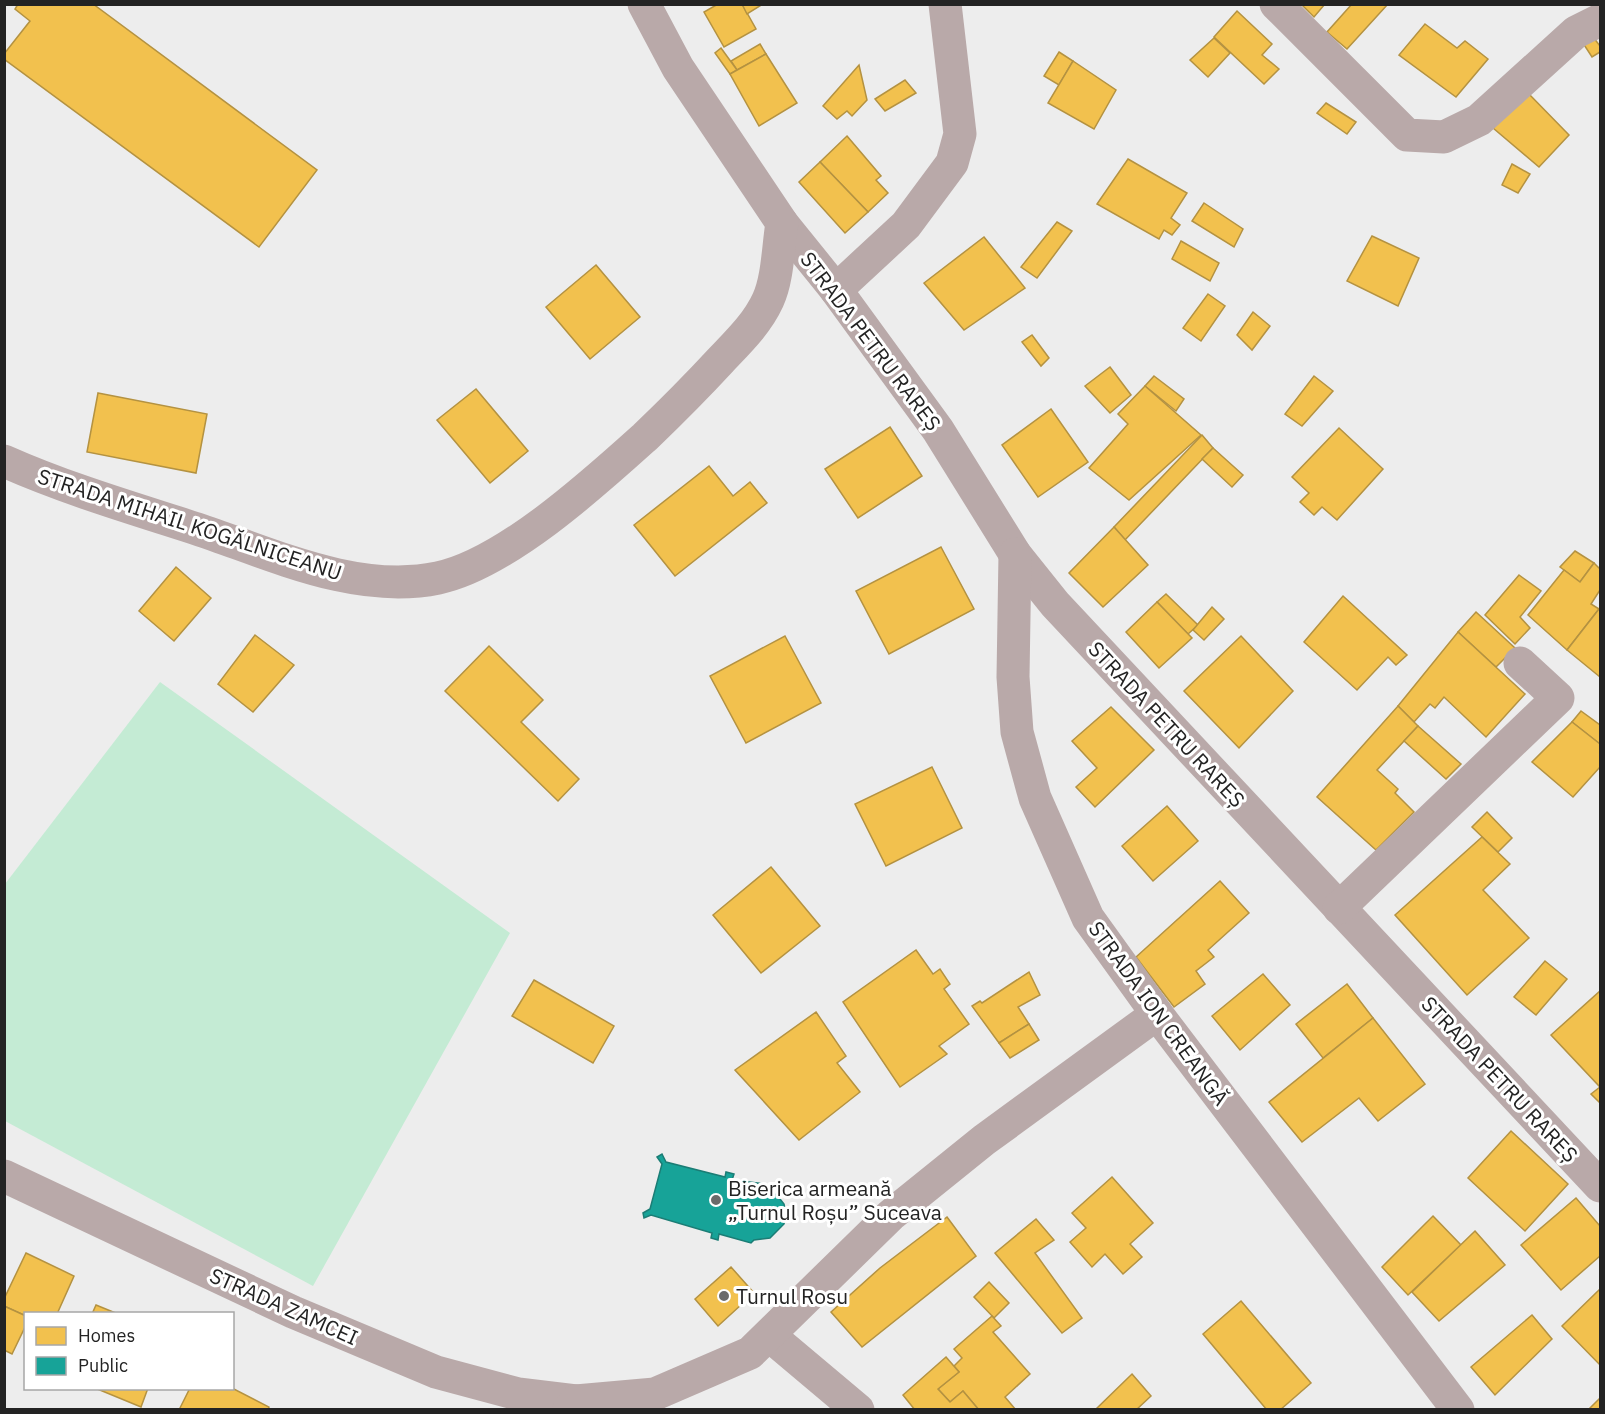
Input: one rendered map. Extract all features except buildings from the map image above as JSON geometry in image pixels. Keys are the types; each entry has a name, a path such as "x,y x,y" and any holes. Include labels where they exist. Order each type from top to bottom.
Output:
{"street":[{"name":"STRADA PETRU RAREȘ","path":"644,4 678,68 782,224 836,290 938,430 1015,554 1055,604 1600,1186"},
{"path":"836,290 906,225 952,163 960,134 945,4"},
{"path":"1276,4 1407,135 1423,137 1444,137 1479,120 1576,32 1600,20"},
{"name":"STRADA MIHAIL KOGĂLNICEANU","path":"4,461 60,484 341,575 383,582 437,578 480,564 542,522 608,470 674,410 754,325 769,298 782,224"},
{"name":"STRADA ION CREANGĂ","path":"1015,554 1013,677 1017,732 1035,798 1088,918 1157,1014 1458,1410"},
{"path":"1340,908 1558,698 1520,663"},
{"name":"STRADA ZAMCEI","path":"4,1176 293,1312 436,1372 518,1394 572,1405 656,1394 750,1353 770,1336 891,1215 984,1140 1157,1014"},
{"path":"770,1336 858,1410"}],"green space":[{"path":"160,682 510,933 313,1286 5,1121 5,884"}],"place":[{"name":"Biserica armeană „Turnul Roșu” Suceava","path":"716,1200"},
{"name":"Turnul Rosu","path":"724,1296"}]}
